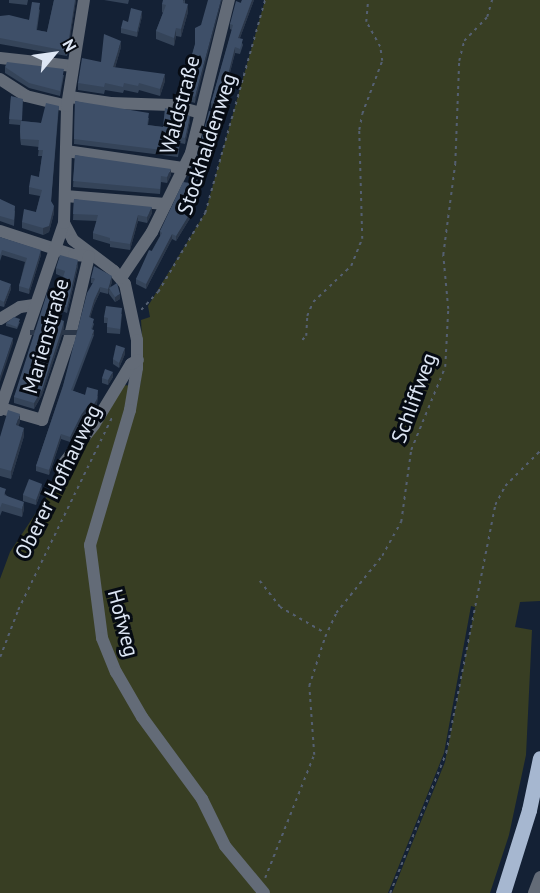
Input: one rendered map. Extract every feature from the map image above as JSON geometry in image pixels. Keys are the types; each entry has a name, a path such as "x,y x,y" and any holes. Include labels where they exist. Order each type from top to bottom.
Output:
{"main road":[{"path":"503,893 529,810 540,758"}],"street":[{"path":"0,409 53,248 64,223 68,101 84,0"},
{"name":"Waldstraße","path":"121,278 166,204 183,168 200,113 229,0"},
{"path":"0,58 72,66"},
{"path":"0,79 26,96 111,104 171,105 200,113"},
{"path":"66,151 183,168"},
{"path":"65,196 166,204"},
{"path":"64,223 73,240 89,256 121,278"},
{"path":"0,231 53,248 89,256"},
{"name":"Marienstraße","path":"0,409 42,420 69,340 89,256"},
{"name":"Hofweg","path":"121,278 133,312 138,360 124,433 90,544 98,622 110,660 135,706 202,799 225,846 262,890"},
{"path":"0,319 20,307 34,305"},
{"path":"64,463 94,425 125,374 138,360"},
{"path":"534,893 540,877"}],"path":[{"name":"Stockhaldenweg","path":"133,312 148,306 205,213 264,0"},
{"path":"302,340 306,336 307,316 313,302 351,266 362,239 359,130 362,114 382,61 380,47 366,21 368,0"},
{"name":"Schliffweg","path":"262,890 314,755 309,686 326,633 401,522 411,450 445,367 448,309 443,255 455,164 459,61 464,41 487,17 492,0"},
{"name":"Oberer Hofhauweg","path":"0,657 18,610 115,409"},
{"path":"390,893 446,753 495,505 505,486 540,451"},
{"path":"260,581 280,607 326,633"}],"green space":[{"path":"265,0 540,0 540,601 520,602 515,627 532,630 526,755 509,835 490,893 392,893 445,762 475,607 471,606 444,753 388,893 0,893 0,579 10,552 121,385 140,386 143,355 141,320 150,317 148,306 205,213"}],"building":[{"path":"54,0 75,0 67,51 0,38 0,16 9,15 29,20 32,2 40,3 36,30 47,32"},
{"path":"163,0 183,0 183,3 188,4 181,29 176,28 174,38 156,31 166,5 162,4"},
{"path":"208,0 221,0 195,97 181,93 195,44 195,28 201,25"},
{"path":"242,0 252,0 238,38 243,39 240,49 235,47 220,106 211,103 233,25 230,24 236,1 241,3"},
{"path":"131,8 142,11 137,32 121,28 123,20 128,22"},
{"path":"104,34 121,41 113,67 165,74 160,89 139,83 138,86 124,83 123,87 105,83 104,87 78,83 82,58 101,62"},
{"path":"7,62 64,69 60,91 29,83 5,67"},
{"path":"11,96 23,99 22,120 9,119"},
{"path":"75,101 149,113 147,125 163,127 165,108 190,116 185,138 180,137 178,152 74,139"},
{"path":"46,103 59,106 51,201 54,206 49,226 43,228 22,222 24,209 36,212 42,190 29,187 31,175 39,177 43,150 38,150 39,140 21,139 20,131 21,121 41,123"},
{"path":"209,111 219,112 216,145 213,144 186,207 192,210 176,236 172,234 146,284 136,279 149,250 152,251 162,233 160,231 183,182 190,183"},
{"path":"75,155 171,169 167,177 161,176 160,189 73,181"},
{"path":"0,199 15,206 14,220 0,216"},
{"path":"74,199 152,207 147,217 138,215 130,244 110,241 110,238 93,233 98,215 73,214"},
{"path":"0,237 41,250 29,289 19,286 27,258 2,250 0,256"},
{"path":"60,255 78,260 67,307 62,306 59,319 64,321 61,332 42,390 34,403 14,397 48,290 58,293 65,271 56,268"},
{"path":"94,266 112,276 108,289 100,287 94,300 89,317 94,319 91,329 94,330 71,390 85,395 87,387 98,390 97,399 91,409 86,408 81,415 70,437 61,434 49,470 36,466 63,386 87,293 95,279 91,278"},
{"path":"0,280 11,284 4,302 0,300"},
{"path":"117,283 120,294 115,297 109,288"},
{"path":"106,306 122,308 120,329 107,327 108,318 104,317"},
{"path":"14,317 20,319 17,327 6,323"},
{"path":"0,334 13,338 0,377"},
{"path":"116,345 125,348 119,363 113,359"},
{"path":"105,369 113,372 108,380 102,378"},
{"path":"8,410 20,414 16,425 24,428 11,471 0,468 0,437"},
{"path":"29,479 42,484 36,500 23,495"},
{"path":"0,487 6,489 4,495 24,502 22,509 2,503 0,508"}]}
